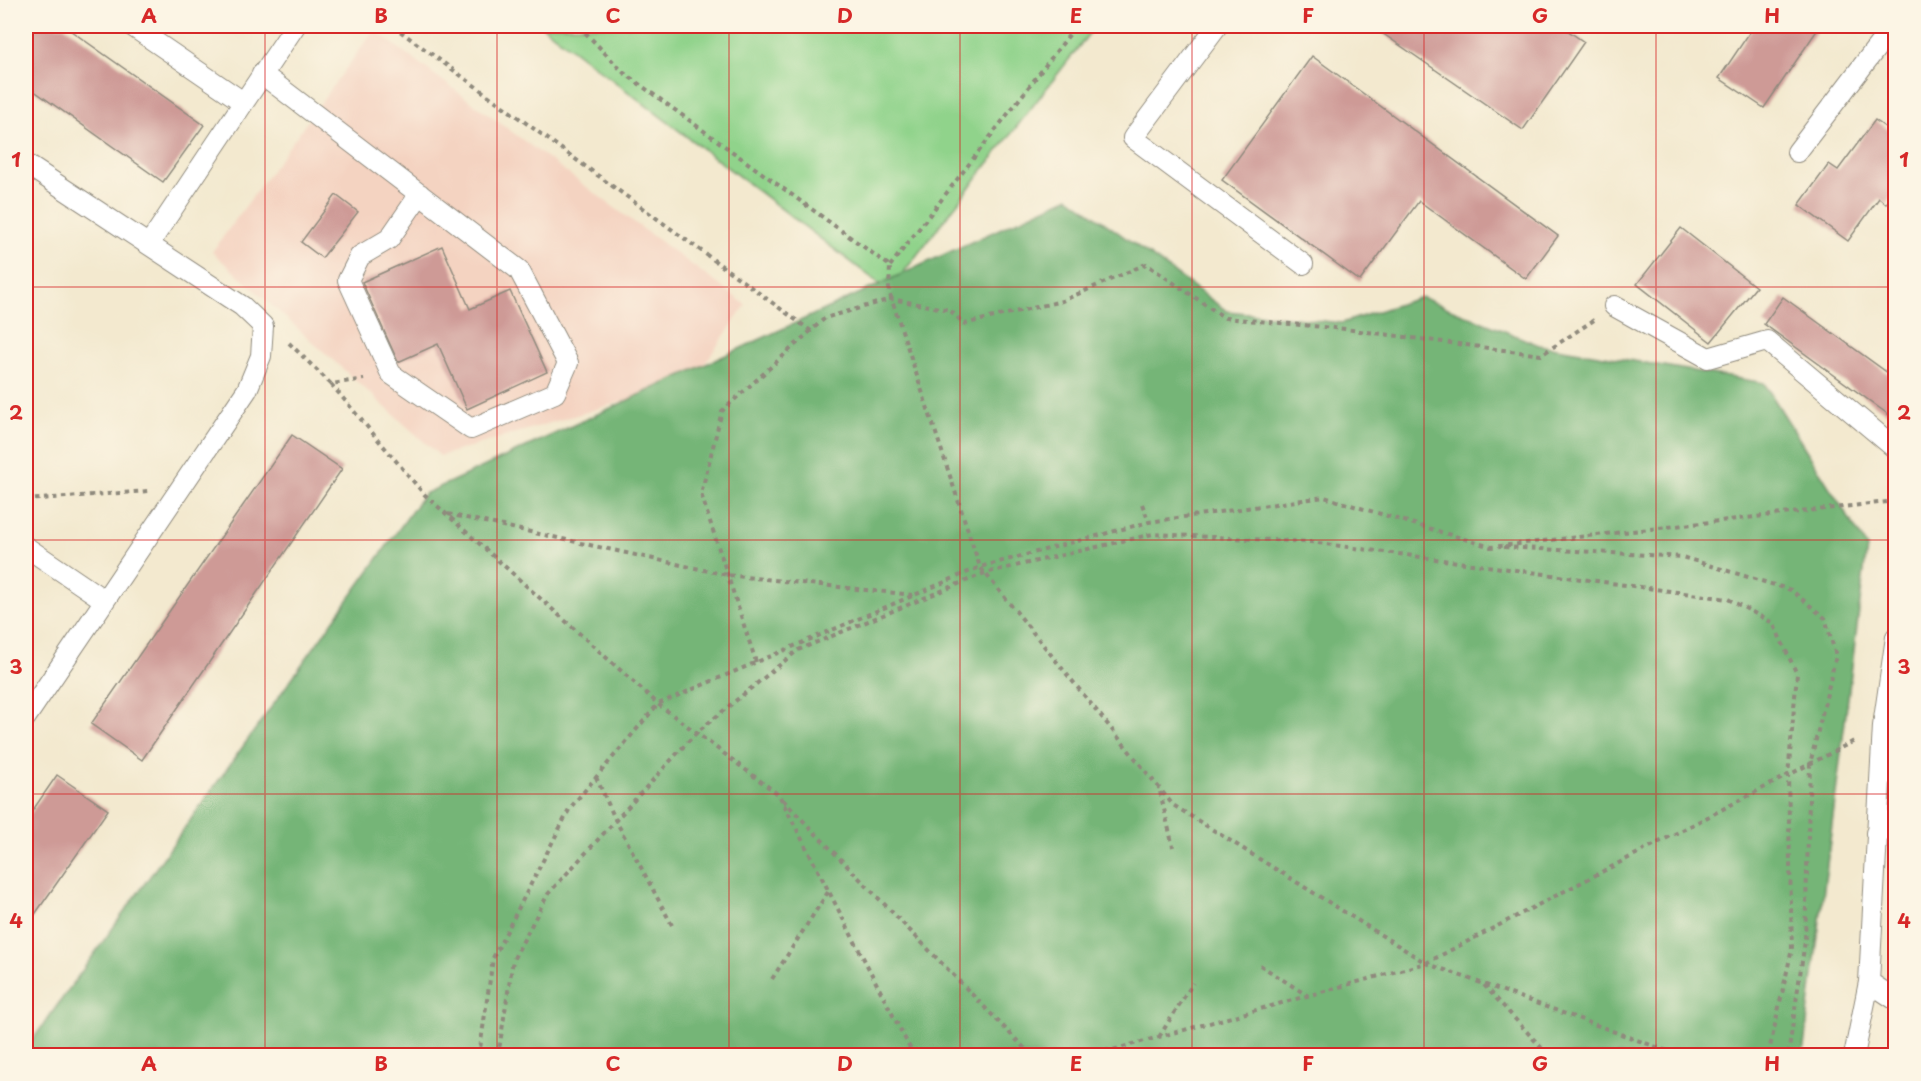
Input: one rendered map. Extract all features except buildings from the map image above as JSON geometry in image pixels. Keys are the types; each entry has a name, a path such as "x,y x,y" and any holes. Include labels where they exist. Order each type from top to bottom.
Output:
{"lane":[{"path":"132,26 243,102"},
{"path":"149,244 295,26"},
{"path":"1217,26 1133,138 1303,264"},
{"path":"1797,152 1893,26 1896,27"},
{"path":"262,74 420,194 519,270 567,363 555,393 471,429 391,374 348,280 360,256 389,239 420,194"},
{"path":"26,164 242,306 263,326 261,356 247,390 26,717"},
{"path":"1614,306 1708,358 1767,341 1896,449"},
{"path":"26,547 104,600"},
{"path":"1854,1056 1869,981 1883,726 1896,637"},
{"path":"1876,833 1896,828"},
{"path":"1869,981 1896,1000"}],"path":[{"path":"393,26 811,331"},
{"path":"579,26 624,73 890,266"},
{"path":"1076,26 890,266 891,299 980,567 1173,805 1426,963 1681,1056"},
{"path":"756,662 701,494 722,411 825,318 891,299 950,310 964,324 1062,301 1146,264 1226,318 1345,329 1541,355 1614,306"},
{"path":"263,326 279,334 331,384 424,494 658,704 778,795 1032,1056"},
{"path":"331,384 391,374"},
{"path":"26,500 179,489"},
{"path":"479,1056 493,958 570,808 658,704 980,567 1149,522 1324,497 1491,547 1682,556 1791,590 1825,618 1836,656 1810,764 1805,941 1788,1056"},
{"path":"1491,547 1896,501"},
{"path":"1142,504 1149,522"},
{"path":"446,514 727,575 914,595"},
{"path":"498,1056 513,960 548,894 696,733 798,650 985,573 1153,534 1311,542 1728,599 1773,623 1797,674 1788,776 1792,949 1768,1056"},
{"path":"1060,1056 1112,1050 1426,963 1883,726"},
{"path":"596,777 615,819 673,927"},
{"path":"1160,788 1173,846"},
{"path":"778,795 914,1056"},
{"path":"772,979 829,891"},
{"path":"1260,965 1308,996"},
{"path":"1159,1037 1193,983"},
{"path":"1483,984 1549,1056"}],"shaded area":[{"path":"374,30 746,305 693,380 440,456 212,252"}],"green space":[{"path":"542,26 1095,26 889,291"},
{"path":"1069,197 1227,311 1342,323 1421,297 1539,345 1764,383 1867,547 1803,1055 26,1055 26,1049 424,494"}]}
